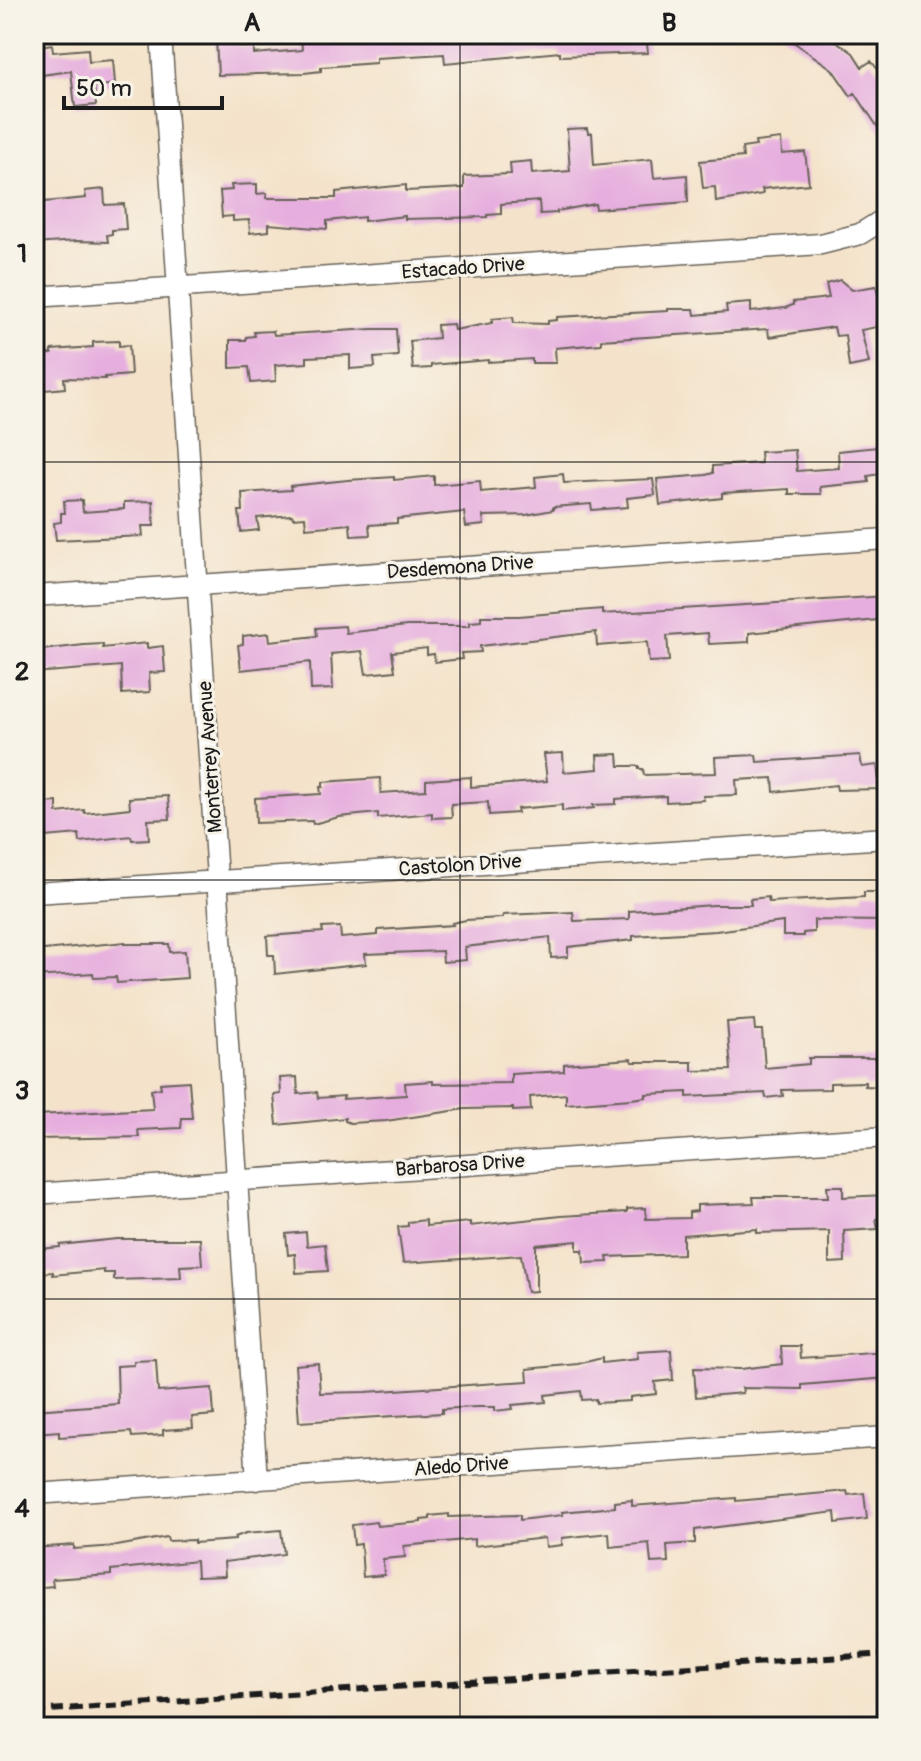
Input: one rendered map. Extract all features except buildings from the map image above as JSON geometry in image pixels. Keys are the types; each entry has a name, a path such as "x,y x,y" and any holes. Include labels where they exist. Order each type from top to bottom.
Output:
{"street":[{"name":"Monterrey Avenue","path":"161,34 257,1480"},
{"name":"Estacado Drive","path":"34,297 821,244 860,234 887,217"},
{"name":"Desdemona Drive","path":"34,596 887,539"},
{"name":"Castolon Drive","path":"34,893 887,838"},
{"name":"Barbarosa Drive","path":"34,1194 887,1137"},
{"name":"Aledo Drive","path":"34,1494 887,1437"}],"railway":[{"path":"34,1711 887,1654"}]}
